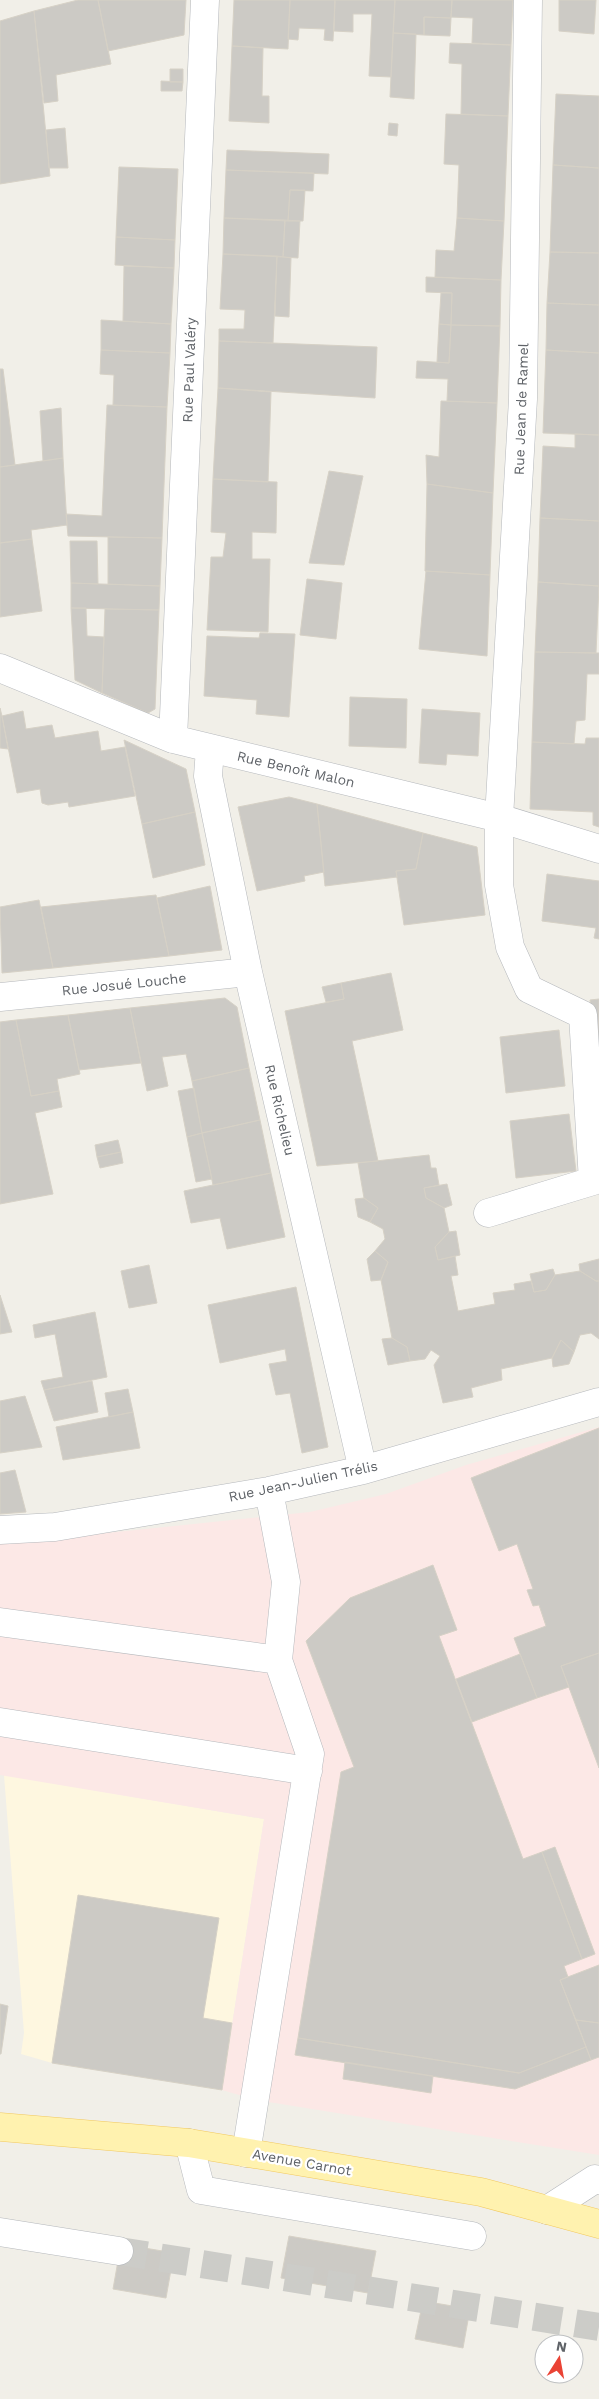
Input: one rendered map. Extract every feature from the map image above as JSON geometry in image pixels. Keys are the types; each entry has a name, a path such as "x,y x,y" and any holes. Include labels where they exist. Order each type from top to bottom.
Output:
{"main road":[{"name":"Avenue Carnot","path":"0,2127 189,2143 481,2192 599,2224"}],"street":[{"name":"Rue Paul Valéry","path":"173,739 205,0"},
{"name":"Rue Jean de Ramel","path":"488,1213 594,1181 582,1015 530,989 510,947 499,885 499,818 523,398 528,0"},
{"name":"Rue Benoît Malon","path":"0,668 173,739 499,818 599,848"},
{"name":"Rue Richelieu","path":"210,749 208,776 248,972 363,1470"},
{"name":"Rue Josué Louche","path":"0,997 248,972"},
{"name":"Rue Jean-Julien Trélis","path":"0,1530 55,1527 269,1491 363,1470 599,1402"},
{"path":"246,2153 310,1754 278,1660 286,1582 269,1491"},
{"path":"0,1622 278,1660"},
{"path":"0,1722 308,1771"},
{"path":"189,2143 200,2190 472,2236"},
{"path":"547,2210 595,2179 599,2180"},
{"path":"0,2232 119,2251"}],"shaded area":[{"path":"599,1427 599,2155 256,2100 222,2090 264,1819 0,1775 0,1544 310,1512 386,1494 466,1465"},
{"path":"4,1775 264,1819 222,2090 52,2063 21,2054 24,2033"}],"building":[{"path":"78,0 98,0 111,64 56,75 58,101 44,103 34,11"},
{"path":"98,0 186,0 184,35 108,51"},
{"path":"234,0 290,0 288,49 232,46"},
{"path":"290,0 335,0 333,41 324,40 325,29 299,28 298,40 288,39"},
{"path":"335,0 395,0 391,77 369,76 372,14 353,14 353,32 334,31"},
{"path":"395,0 452,0 451,18 424,17 424,35 393,33"},
{"path":"452,0 513,0 511,45 472,43 473,18 451,17"},
{"path":"559,0 596,0 594,34 559,31"},
{"path":"34,11 50,176 0,184 0,21"},
{"path":"424,17 451,18 450,36 424,35"},
{"path":"393,33 416,34 414,99 390,97"},
{"path":"450,43 511,45 508,116 461,114 462,64 449,63"},
{"path":"232,46 263,48 262,96 269,96 269,123 229,121"},
{"path":"170,69 183,69 183,82 170,82"},
{"path":"161,81 183,82 182,91 161,91"},
{"path":"556,94 599,96 599,168 553,165"},
{"path":"446,114 508,116 504,221 457,218 459,165 444,164"},
{"path":"389,123 398,124 397,136 388,135"},
{"path":"65,128 68,168 49,168 46,130"},
{"path":"227,150 329,154 328,174 226,170"},
{"path":"553,165 599,168 599,253 550,252"},
{"path":"119,167 178,169 175,240 116,237"},
{"path":"226,170 314,173 313,191 290,190 288,221 224,218"},
{"path":"290,190 305,190 303,221 288,221"},
{"path":"224,218 285,220 283,257 223,254"},
{"path":"457,218 504,221 501,280 435,277 436,250 454,251"},
{"path":"285,220 300,221 298,258 283,257"},
{"path":"116,237 175,240 174,268 115,265"},
{"path":"550,252 599,253 599,305 547,303"},
{"path":"223,254 277,256 273,343 219,341 219,329 244,329 245,310 220,309"},
{"path":"277,256 291,258 289,317 275,316"},
{"path":"124,266 174,268 171,324 123,321"},
{"path":"426,277 501,280 500,326 451,325 452,293 426,292"},
{"path":"441,293 452,293 451,325 439,324"},
{"path":"547,303 599,305 599,353 546,350"},
{"path":"101,320 171,324 170,353 101,350"},
{"path":"439,324 451,325 449,363 437,362"},
{"path":"451,325 500,326 497,403 447,401 448,379 416,378 417,361 449,363"},
{"path":"219,341 377,347 375,398 218,388"},
{"path":"101,350 170,353 167,407 113,405 114,375 100,374"},
{"path":"546,350 599,353 599,435 543,433"},
{"path":"0,369 3,369 15,465 0,467"},
{"path":"218,388 271,392 268,482 213,479"},
{"path":"441,401 497,403 493,493 427,484 426,455 439,457"},
{"path":"107,405 167,407 162,538 68,536 66,514 102,516"},
{"path":"61,408 63,458 43,461 40,411"},
{"path":"575,434 599,435 599,521 540,518 543,446 575,448"},
{"path":"63,458 67,525 31,530 32,539 0,543 0,467"},
{"path":"329,471 363,476 344,565 309,563"},
{"path":"213,479 277,482 276,533 252,532 252,559 270,559 268,632 207,630 211,557 223,557 226,533 211,532"},
{"path":"427,484 493,493 490,575 425,571"},
{"path":"540,518 599,521 599,586 538,582"},
{"path":"108,537 162,538 160,586 108,584"},
{"path":"32,539 42,611 0,617 0,543"},
{"path":"70,541 97,541 98,584 71,583"},
{"path":"426,571 490,575 487,656 419,649"},
{"path":"307,579 342,583 336,639 300,635"},
{"path":"538,582 599,586 596,653 535,652"},
{"path":"71,583 160,586 159,610 71,608"},
{"path":"71,608 86,608 87,636 104,637 102,693 75,680"},
{"path":"105,609 159,610 155,709 148,713 102,693"},
{"path":"260,633 295,634 289,717 256,714 257,700 204,696 207,636 259,638"},
{"path":"535,652 599,653 599,674 587,674 585,720 576,721 574,744 532,742"},
{"path":"350,697 407,699 406,748 349,746"},
{"path":"0,708 2,716 8,749 0,748"},
{"path":"422,709 480,713 478,756 447,754 446,765 419,763"},
{"path":"23,711 26,729 52,725 55,738 98,731 101,751 125,747 135,796 69,807 68,802 48,805 42,803 40,789 17,793 2,716"},
{"path":"586,738 599,738 599,827 593,825 593,812 530,809 532,742 585,744"},
{"path":"124,740 186,769 195,812 142,824"},
{"path":"289,797 317,804 324,872 304,876 305,881 257,891 238,807"},
{"path":"317,804 423,833 416,869 396,871 397,877 325,886"},
{"path":"195,812 205,865 153,878 142,824"},
{"path":"423,833 477,847 485,915 404,925 396,871 416,869"},
{"path":"547,874 599,881 599,939 594,938 596,928 542,921"},
{"path":"210,886 222,950 169,956 157,898"},
{"path":"156,895 169,956 53,968 41,907"},
{"path":"39,900 53,968 2,973 0,907"},
{"path":"391,973 403,1030 352,1041 378,1161 317,1166 285,1011 344,999 341,983"},
{"path":"341,983 344,999 326,1002 322,987"},
{"path":"225,998 237,1007 249,1068 192,1081 186,1054 162,1057 168,1086 147,1091 130,1008"},
{"path":"599,999 599,1090 590,1000"},
{"path":"130,1008 141,1063 79,1070 68,1015"},
{"path":"68,1015 80,1074 57,1079 59,1091 31,1096 16,1020"},
{"path":"16,1020 31,1096 59,1091 62,1107 35,1113 53,1194 0,1204 0,1022"},
{"path":"559,1030 565,1086 506,1093 500,1037"},
{"path":"249,1068 260,1120 202,1133 192,1081"},
{"path":"194,1088 202,1133 187,1137 178,1091"},
{"path":"569,1114 576,1171 516,1178 510,1121"},
{"path":"260,1120 271,1173 213,1185 202,1133"},
{"path":"202,1133 212,1179 196,1182 187,1137"},
{"path":"118,1140 121,1152 97,1157 95,1145"},
{"path":"121,1152 123,1163 100,1168 97,1157"},
{"path":"429,1155 431,1168 436,1168 439,1185 424,1188 426,1198 444,1208 449,1232 435,1247 438,1260 455,1256 458,1275 451,1276 458,1311 495,1304 493,1293 515,1290 514,1284 531,1281 534,1292 546,1290 555,1275 580,1271 599,1281 599,1339 591,1333 580,1335 574,1352 561,1340 552,1358 501,1369 502,1380 471,1388 473,1397 443,1403 434,1365 440,1356 431,1350 425,1359 410,1361 407,1347 392,1338 381,1280 388,1262 375,1251 385,1239 383,1229 370,1222 378,1208 364,1198 358,1163"},
{"path":"271,1173 285,1237 227,1249 220,1218 191,1223 184,1191"},
{"path":"447,1184 452,1205 444,1208 426,1198 424,1188"},
{"path":"364,1198 378,1208 370,1222 358,1217 355,1199"},
{"path":"456,1231 460,1255 438,1260 435,1247 449,1232"},
{"path":"375,1251 388,1262 381,1280 371,1281 367,1259"},
{"path":"599,1259 599,1281 580,1271 579,1264"},
{"path":"149,1265 157,1303 129,1308 121,1271"},
{"path":"553,1269 555,1275 546,1290 534,1292 530,1274"},
{"path":"296,1287 328,1447 302,1453 290,1393 276,1395 269,1364 287,1361 285,1349 220,1363 208,1305"},
{"path":"0,1295 12,1332 0,1334"},
{"path":"95,1312 107,1377 44,1390 41,1381 63,1377 55,1334 35,1338 33,1325"},
{"path":"392,1338 407,1347 410,1361 388,1365 382,1339"},
{"path":"561,1340 574,1352 569,1364 553,1367 552,1358"},
{"path":"92,1381 98,1412 54,1421 44,1390"},
{"path":"128,1389 133,1412 109,1417 105,1393"},
{"path":"25,1396 42,1447 0,1453 0,1401"},
{"path":"133,1412 140,1448 63,1460 56,1427"},
{"path":"599,1428 599,1653 561,1666 569,1687 537,1698 514,1638 546,1626 539,1605 533,1606 527,1590 533,1589 517,1544 499,1551 471,1478"},
{"path":"15,1470 26,1512 0,1514 0,1473"},
{"path":"433,1565 457,1630 439,1636 523,1859 542,1852 582,1959 564,1966 568,1977 560,1980 586,2047 519,2073 298,2038 341,1772 354,1767 306,1641 350,1598"},
{"path":"599,1653 599,1768 561,1666"},
{"path":"520,1654 537,1698 472,1722 456,1679"},
{"path":"555,1847 595,1954 582,1959 542,1852"},
{"path":"78,1895 219,1918 203,2018 232,2023 222,2090 52,2063"},
{"path":"599,1965 599,2023 576,2020 560,1980"},
{"path":"0,2004 8,2006 1,2054 0,2054"},
{"path":"576,2020 599,2023 599,2057 591,2060"},
{"path":"298,2038 519,2073 586,2047 591,2060 515,2089 295,2055"},
{"path":"345,2062 433,2076 431,2093 343,2079"},
{"path":"289,2236 376,2251 368,2293 281,2278"},
{"path":"121,2244 174,2253 166,2298 113,2289"},
{"path":"423,2301 470,2309 463,2348 415,2339"}],"tunnel":[{"path":"119,2251 599,2327"}]}
